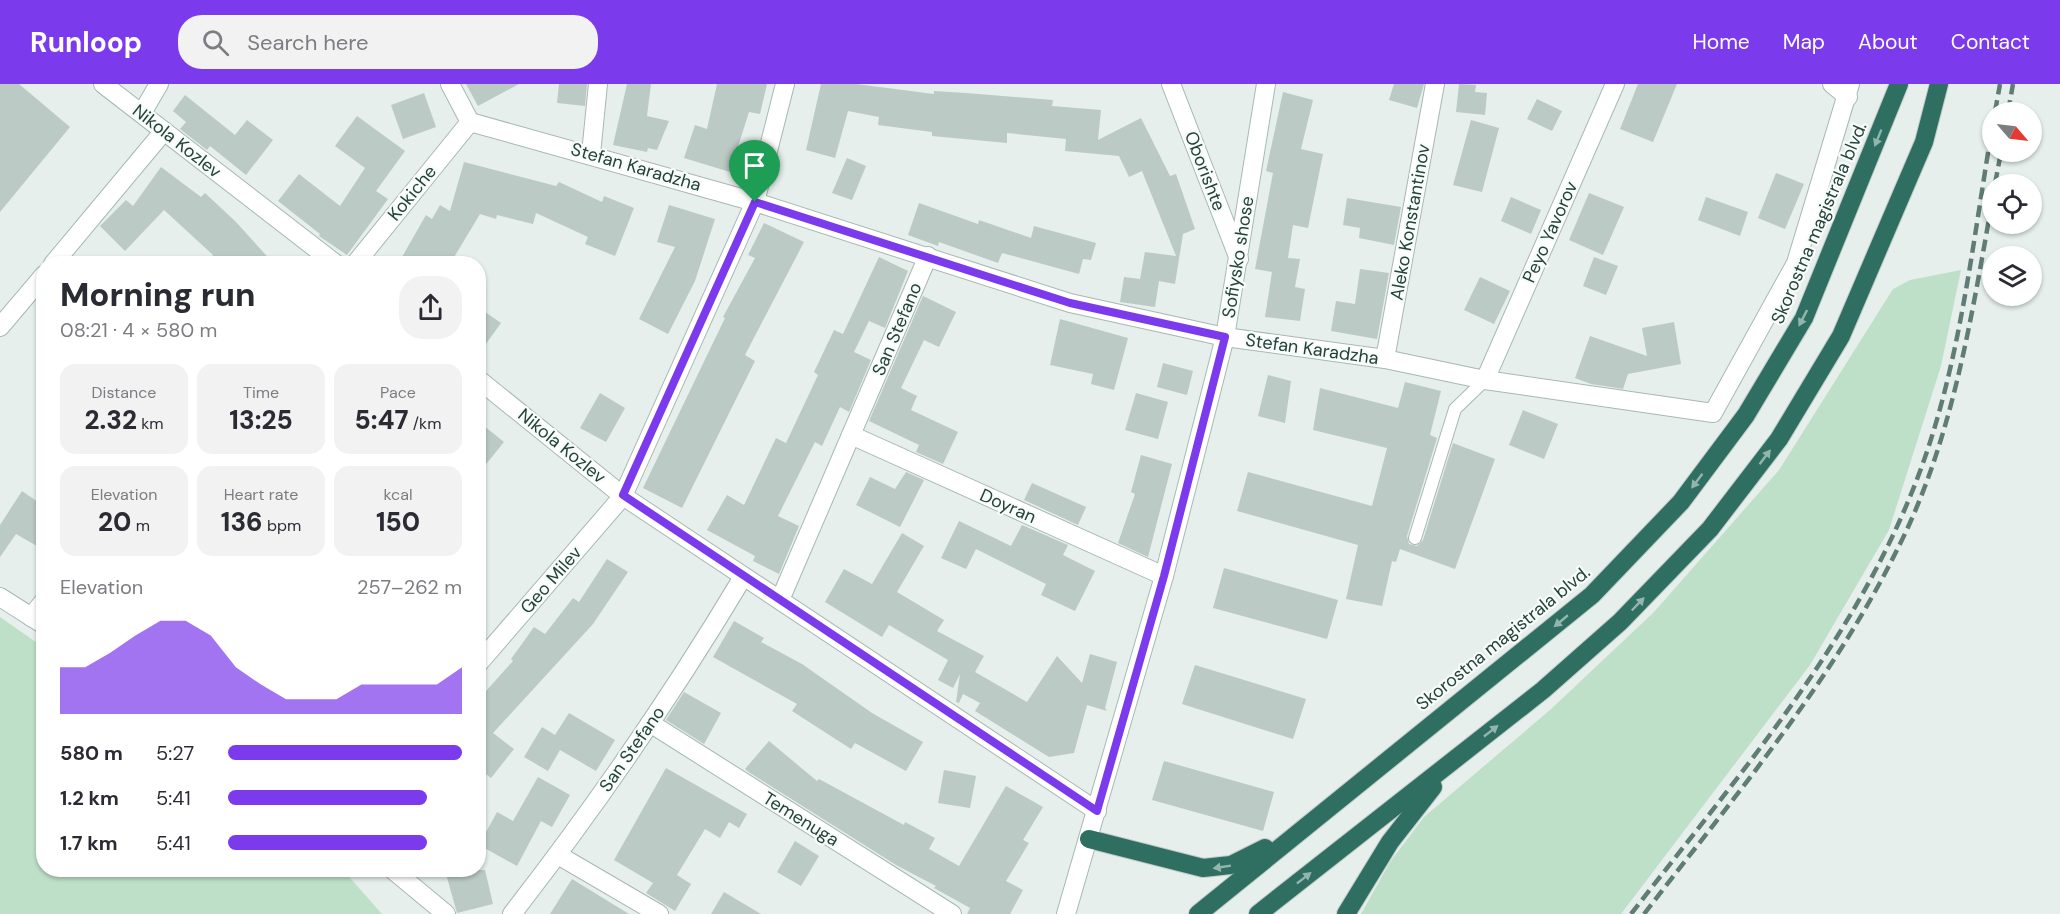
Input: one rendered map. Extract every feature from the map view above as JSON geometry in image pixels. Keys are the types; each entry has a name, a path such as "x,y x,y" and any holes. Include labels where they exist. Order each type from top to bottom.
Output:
{"highway":[{"name":"Skorostna magistrala blvd.","path":"1198,914 1592,595 1681,502 1746,415 1804,318 1899,84"},
{"path":"1258,914 1543,690 1620,622 1710,529 1779,439 1841,336 1924,142 1939,84"},
{"path":"1346,914 1390,842 1455,759"},
{"path":"1089,839 1187,866 1217,868 1245,860 1328,809"}],"street":[{"name":"Nikola Kozlev","path":"103,84 326,256"},
{"path":"142,113 159,84"},
{"path":"450,84 470,122"},
{"path":"591,154 598,84"},
{"name":"Geo Milev","path":"486,655 623,495 755,202 785,84"},
{"name":"Oborishte","path":"1171,84 1239,259"},
{"name":"Sofiysko shose","path":"1066,914 1164,576 1225,337 1266,84"},
{"name":"Aleko Konstantinov","path":"1385,359 1435,84"},
{"name":"Peyo Yavorov","path":"1485,380 1615,84"},
{"path":"1832,84 1849,90"},
{"name":"Stefan Karadzha","path":"470,122 591,154 755,202 1070,303 1225,337 1385,359 1485,380 1713,412 1796,263 1849,90"},
{"name":"Kokiche","path":"361,256 470,122"},
{"path":"60,256 164,131"},
{"name":"San Stefano","path":"780,600 928,256"},
{"path":"0,327 36,284"},
{"name":"Nikola Kozlev","path":"486,385 623,495 1097,811"},
{"name":"Doyran","path":"851,435 1164,576"},
{"name":"San Stefano","path":"512,914 558,855 650,723 692,661 743,577"},
{"path":"0,597 36,620"},
{"name":"Temenuga","path":"650,723 952,914"},
{"path":"558,855 659,914"},
{"path":"401,877 446,914"}],"lane":[{"path":"1415,538 1455,409 1485,380"}],"green space":[{"path":"1961,270 1941,366 1889,530 1810,665 1621,914 1361,914 1390,862 1424,817 1550,710 1654,612 1779,470 1893,289 1910,280"},
{"path":"0,617 36,642 36,877 349,877 382,914 0,914"}],"building":[{"path":"0,84 19,84 70,127 0,212"},
{"path":"466,84 519,84 478,106"},
{"path":"559,84 587,84 585,106 557,103"},
{"path":"627,84 651,84 647,116 669,121 657,150 648,148 647,152 613,145"},
{"path":"717,84 767,84 760,114 749,112 730,172 684,158 695,125 707,129"},
{"path":"821,84 856,84 934,94 934,91 1053,100 1052,106 1101,110 1098,140 1141,118 1170,176 1176,174 1195,229 1183,234 1175,284 1159,281 1155,307 1120,302 1124,277 1140,279 1145,252 1176,256 1142,171 1129,177 1119,156 1065,151 1066,139 1007,133 1007,143 932,136 932,132 878,125 879,117 848,111 835,158 806,150"},
{"path":"1394,84 1424,84 1417,108 1389,100"},
{"path":"1459,84 1476,85 1475,92 1487,93 1485,115 1456,112"},
{"path":"1638,84 1677,84 1653,142 1620,129"},
{"path":"1283,92 1313,100 1301,149 1323,154 1308,228 1293,225 1288,258 1300,259 1295,287 1305,289 1300,321 1265,317 1272,272 1255,269 1273,173 1266,171"},
{"path":"424,93 436,127 403,139 391,105"},
{"path":"185,95 235,135 247,120 273,140 246,175 210,146 207,150 180,129 186,122 173,111"},
{"path":"1537,99 1562,111 1552,131 1527,119"},
{"path":"357,116 405,151 376,191 388,199 347,255 319,236 320,234 278,201 299,174 340,206 365,168 335,146"},
{"path":"1471,120 1499,128 1482,192 1453,185"},
{"path":"847,158 866,166 852,200 832,193"},
{"path":"464,162 556,186 559,182 602,202 604,196 634,208 615,256 585,244 588,237 536,213 533,224 497,215 496,219 480,214 455,256 403,256 426,215 432,219 440,205 450,211"},
{"path":"161,167 201,197 205,193 236,222 267,256 212,256 164,210 125,251 100,226 126,200 133,206"},
{"path":"1776,173 1804,184 1785,229 1758,218"},
{"path":"1589,193 1624,207 1603,255 1569,240"},
{"path":"1511,197 1541,210 1531,234 1501,221"},
{"path":"1706,197 1748,212 1740,236 1698,220"},
{"path":"1347,198 1401,207 1394,245 1359,238 1360,228 1343,225"},
{"path":"919,203 978,224 979,220 1031,238 1034,226 1096,243 1091,260 1083,259 1079,274 1002,253 998,263 939,242 938,246 908,235"},
{"path":"669,205 715,219 695,281 668,334 639,319 675,247 657,242"},
{"path":"764,223 804,242 745,355 755,361 682,508 643,488 725,318 723,317 755,258 748,255"},
{"path":"879,257 908,271 885,328 869,321 854,352 871,360 849,412 840,407 822,446 815,442 778,516 799,526 779,574 753,561 755,556 707,530 727,495 744,505 776,438 786,443 818,375 814,372 834,330 843,334"},
{"path":"1594,257 1618,266 1606,295 1583,286"},
{"path":"1360,269 1389,273 1377,339 1331,331 1336,301 1355,304"},
{"path":"1480,277 1510,291 1494,324 1464,310"},
{"path":"923,296 956,312 939,347 924,340 901,388 917,396 911,410 958,432 943,464 916,452 919,445 869,421"},
{"path":"486,313 501,323 486,344"},
{"path":"1060,319 1128,338 1114,390 1091,384 1093,374 1050,365"},
{"path":"1674,322 1681,364 1628,374 1623,389 1591,384 1575,378 1590,336 1647,356 1642,328"},
{"path":"1163,363 1193,371 1187,395 1157,387"},
{"path":"1268,375 1291,381 1285,423 1258,416"},
{"path":"1405,382 1441,391 1430,435 1437,438 1407,536 1409,544 1417,546 1423,540 1453,443 1495,459 1455,569 1400,549 1396,562 1392,561 1382,606 1346,599 1358,545 1237,511 1248,472 1372,506 1387,448 1313,430 1320,388 1398,408"},
{"path":"600,393 625,408 606,442 580,428"},
{"path":"1136,393 1168,402 1158,439 1125,430"},
{"path":"1523,410 1558,424 1544,459 1509,445"},
{"path":"486,427 504,442 486,464"},
{"path":"1141,455 1172,464 1148,557 1118,543 1135,494 1131,492"},
{"path":"906,472 924,480 900,527 856,505 870,477 895,489"},
{"path":"1032,483 1086,507 1078,525 1024,500"},
{"path":"22,491 36,501 36,545 16,534 0,557 0,525"},
{"path":"959,521 1011,546 1022,525 1068,545 1063,555 1095,571 1075,611 1041,595 1046,584 976,549 966,569 941,558"},
{"path":"902,533 924,546 897,592 944,620 937,631 984,656 975,672 1027,702 1057,656 1082,683 1090,654 1117,662 1105,708 1107,711 1087,705 1074,753 1049,757 975,711 980,703 963,694 959,703 956,702 960,674 953,688 938,680 948,660 889,625 882,637 825,602 844,569 872,584"},
{"path":"607,559 628,572 593,624 493,733 514,749 491,778 486,774 486,691 513,661 511,659 534,627 545,634 573,598 579,602"},
{"path":"1224,568 1338,600 1327,639 1213,608"},
{"path":"734,621 764,638 761,642 802,664 872,713 923,742 906,771 855,743 851,749 792,711 797,704 713,657"},
{"path":"1195,665 1306,699 1293,739 1182,704"},
{"path":"684,692 721,713 704,744 666,720"},
{"path":"569,713 615,740 596,771 560,750 548,771 524,757 542,727 555,735"},
{"path":"769,741 817,781 819,779 904,825 905,822 935,838 929,849 959,866 1006,786 1043,807 1023,840 1029,843 1006,881 1023,890 1010,914 967,914 970,908 934,888 936,886 896,865 750,773 745,769"},
{"path":"1164,761 1274,792 1263,831 1152,800"},
{"path":"666,768 747,814 739,828 729,822 720,838 705,829 677,875 691,884 675,911 646,893 653,883 614,860"},
{"path":"944,770 976,776 970,808 938,803"},
{"path":"538,777 570,795 552,827 541,821 517,866 486,849 486,832 497,812 513,821"},
{"path":"795,841 819,856 801,886 777,872"},
{"path":"486,874 493,904 457,913 447,877 486,877"},
{"path":"572,879 629,914 550,914"},
{"path":"724,892 761,914 711,914"}],"railway":[{"path":"1997,102 2000,84"},
{"path":"2010,102 2013,84"},
{"path":"1631,914 1756,754 1795,699 1833,643 1867,586 1897,526 1923,463 1947,381 1965,297 1987,162"},
{"path":"1997,174 1999,162"},
{"path":"1644,914 1812,693 1871,599 1897,550 1916,509 1946,424 1967,335 1986,234"}],"route":[{"path":"755,202 1070,303 1225,337 1164,576 1097,811 623,495 755,202"}]}
